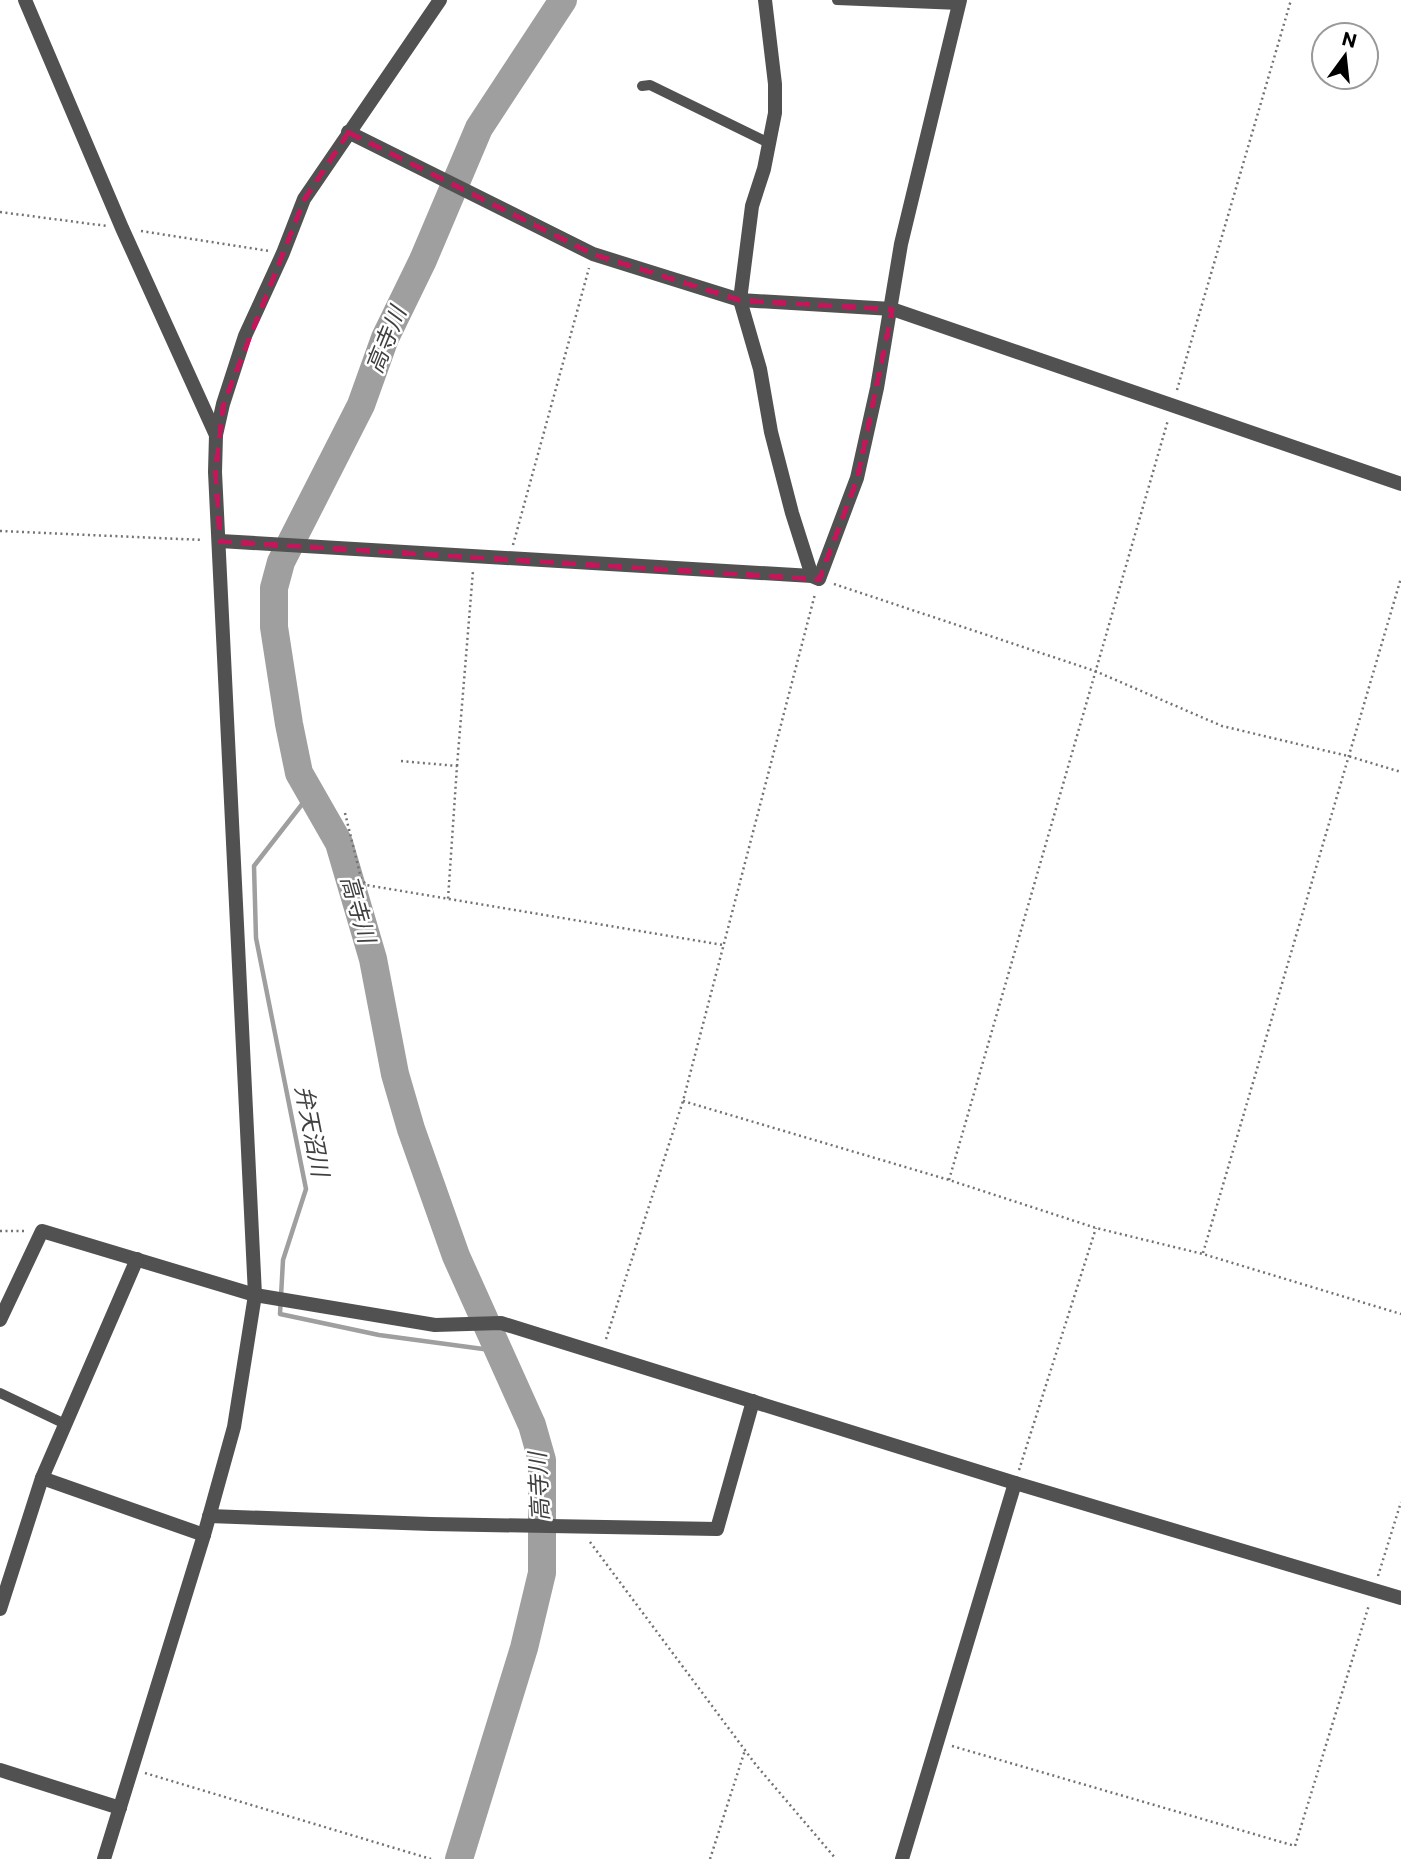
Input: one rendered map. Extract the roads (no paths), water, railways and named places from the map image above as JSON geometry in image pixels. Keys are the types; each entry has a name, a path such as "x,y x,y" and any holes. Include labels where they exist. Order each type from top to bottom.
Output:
{"street":[{"path":"25,0 122,228 216,436"},
{"path":"104,1859 204,1535 234,1427 255,1295 215,472 216,436 223,404 245,336 304,199 440,0"},
{"path":"765,0 776,100 764,169 752,206 740,300 760,369 771,432 792,513 815,578"},
{"path":"815,578 857,478 877,388 904,231 960,2"},
{"path":"348,132 593,254 740,300 892,309 1401,484"},
{"path":"220,541 815,578"},
{"path":"0,1320 42,1231 255,1295 435,1325 501,1323 1015,1483 1401,1598"},
{"path":"0,1609 4,1585 42,1478 137,1259"},
{"path":"209,1516 580,1528 717,1529 753,1401"},
{"path":"42,1478 204,1535"},
{"path":"902,1859 1015,1483"},
{"path":"0,1770 120,1808"}],"lane":[{"path":"837,0 960,2"},
{"path":"642,86 650,85 769,143"},
{"path":"0,1393 65,1424"}],"waterway":[{"name":"高寺川","path":"459,1859 524,1648 542,1573 542,1460 532,1425 456,1256 411,1129 395,1074 373,959 339,843 299,773 274,627 274,588 281,562 361,405 385,338 423,260 479,128 563,0"},
{"name":"弁天沼川","path":"310,794 254,866 256,938 306,1189 283,1260 280,1314 379,1335 498,1351"}]}
